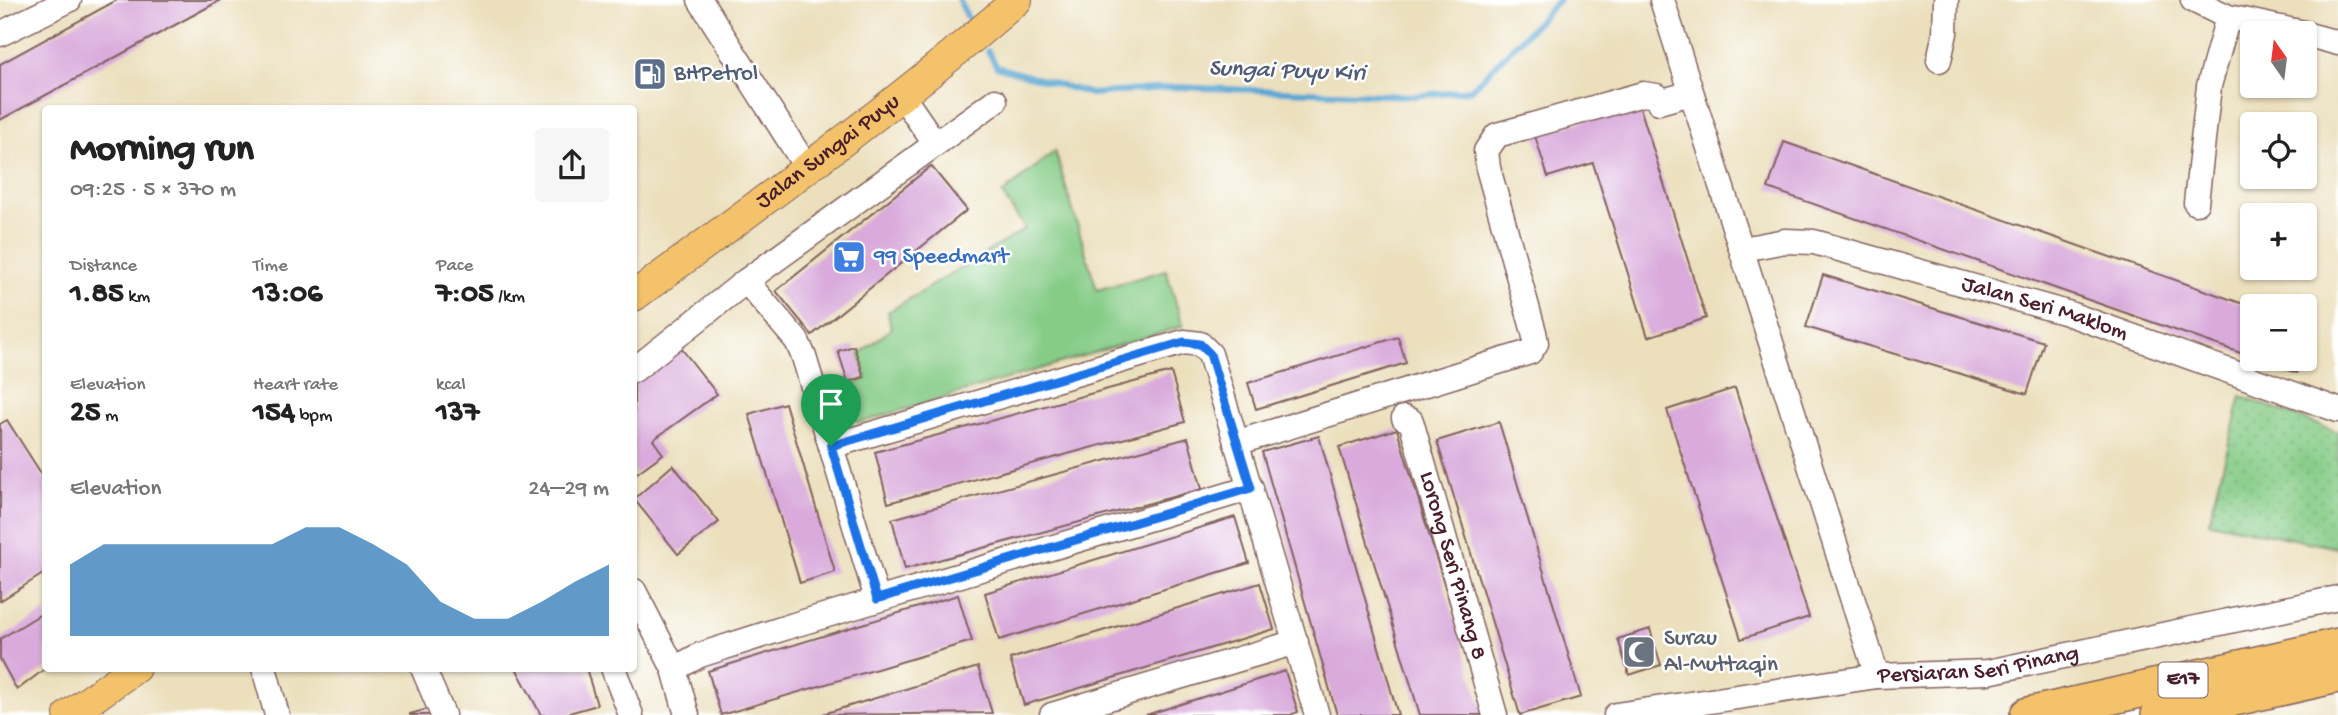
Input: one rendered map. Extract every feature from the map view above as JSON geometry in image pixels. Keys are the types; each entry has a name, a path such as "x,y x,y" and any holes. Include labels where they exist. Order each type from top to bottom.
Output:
{"highway":[{"name":"E17","path":"2028,715 2338,646"},
{"name":"E17","path":"2158,715 2338,675"}],"main road":[{"name":"Jalan Sungai Puyu","path":"637,294 960,50 1017,0"},
{"path":"69,715 129,672"}],"street":[{"path":"0,34 69,0"},
{"path":"700,0 807,168"},
{"path":"1662,0 1877,676"},
{"path":"1940,60 1945,33 1946,0"},
{"path":"2193,0 2228,16 2250,21"},
{"path":"2196,203 2209,86 2228,16"},
{"path":"2317,37 2338,43"},
{"path":"1236,443 1530,352 1536,344 1534,332 1488,168 1486,151 1497,135 1510,131 1643,94 1657,96 1659,102 1691,93"},
{"path":"901,94 934,142"},
{"path":"637,368 746,281 934,142 995,101"},
{"name":"Jalan Seri Maklom","path":"1743,249 1785,241 1814,242 2067,313 2338,410"},
{"path":"746,281 797,341 877,599"},
{"path":"831,446 1184,342 1200,344 1210,354 1317,715"},
{"name":"Lorong Seri Pinang 8","path":"1404,418 1411,421 1495,715"},
{"path":"674,669 700,655 877,599 1251,488"},
{"path":"637,597 674,669 687,715"},
{"name":"Persiaran Seri Pinang","path":"1616,715 1877,676 1988,672 2338,598"},
{"path":"1052,715 1296,642"},
{"path":"265,672 277,715"},
{"path":"426,672 443,715"},
{"path":"615,672 631,715"}],"green space":[{"path":"1055,151 1097,290 1166,270 1183,326 859,423 841,410 835,389 867,379 859,354 891,329 888,312 1025,229 1002,194"},
{"path":"2241,396 2338,432 2338,548 2209,522"}],"building":[{"path":"117,0 221,0 0,120 0,64"},
{"path":"1639,104 1706,318 1648,337 1593,163 1548,177 1535,136"},
{"path":"1784,142 2240,303 2240,353 1768,188"},
{"path":"931,166 967,210 812,335 776,291"},
{"path":"1823,275 2044,342 2027,394 1806,327"},
{"path":"1398,337 1406,363 1256,409 1248,383"},
{"path":"854,346 864,377 848,382 838,351"},
{"path":"681,348 717,394 653,440 663,454 637,473 637,378"},
{"path":"1171,372 1185,422 888,503 875,452"},
{"path":"1735,388 1809,617 1741,639 1667,410"},
{"path":"785,403 835,572 800,583 749,414"},
{"path":"7,420 42,475 42,575 0,601 0,424"},
{"path":"1499,422 1581,697 1520,715 1437,441"},
{"path":"1397,429 1484,715 1420,715 1339,447"},
{"path":"1319,436 1398,715 1337,715 1262,452"},
{"path":"1188,438 1202,489 905,569 892,519"},
{"path":"673,465 719,522 678,554 637,503 637,496"},
{"path":"1235,517 1249,563 999,640 985,593"},
{"path":"1260,583 1274,629 1024,705 1010,659"},
{"path":"958,595 972,641 721,715 708,671"},
{"path":"42,613 42,671 17,690 0,659 0,639"},
{"name":"Surau Al-Muttaqin","path":"1650,629 1661,665 1629,675 1618,639"},
{"path":"978,667 992,713 823,715 823,714"},
{"path":"1285,671 1298,712 1290,715 1146,715"},
{"path":"518,672 587,672 597,705 562,715 541,715"},
{"path":"428,709 430,715 410,715 410,714"}],"waterway":[{"path":"959,0 969,20"},
{"name":"Sungai Puyu Kiri","path":"988,51 997,67 1091,94 1175,87 1414,96 1471,90 1559,0"}],"place":[{"name":"BHPetrol","path":"650,74"},
{"name":"99 Speedmart","path":"849,257"},
{"name":"Surau Al-Muttaqin","path":"1639,652"}],"route":[{"path":"1184,342 1200,344 1210,354 1251,488 877,599 831,446 1184,342"}]}
